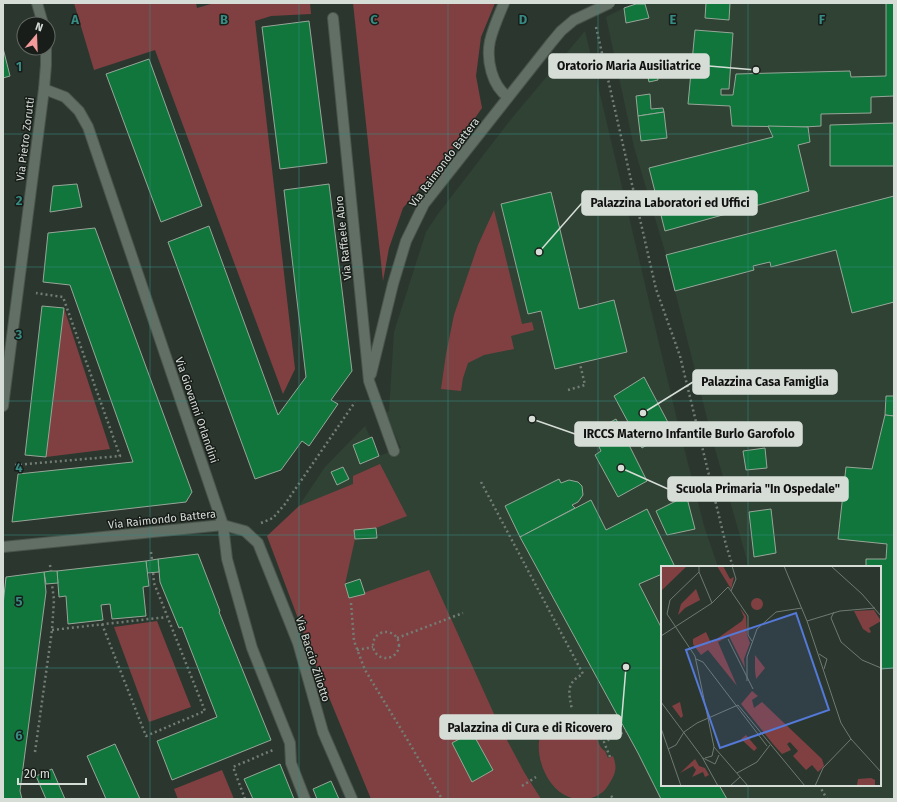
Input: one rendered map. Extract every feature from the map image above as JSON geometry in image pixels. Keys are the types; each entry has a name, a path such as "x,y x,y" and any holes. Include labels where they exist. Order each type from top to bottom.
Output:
{"street":[{"path":"38,3 40,16"},
{"path":"504,3 490,42 490,59 493,78 502,93 508,97"},
{"name":"Via Raimondo Battera","path":"369,382 393,284 406,241 424,204 561,31 574,20 610,3"},
{"name":"Via Raffaele Abro","path":"333,18 369,382 394,451"},
{"path":"44,89 46,56"},
{"name":"Via Pietro Zorutti","path":"3,406 44,89"},
{"name":"Via Giovanni Orlandini","path":"44,89 64,97 79,111 88,127 223,525 227,559 252,648 290,743 291,763 304,799"},
{"name":"Via Raimondo Battera","path":"3,547 223,525 245,531"},
{"name":"Via Baccio Ziliotto","path":"245,531 258,543 298,643 323,732 352,799"}],"path":[{"path":"595,24 656,290 680,356 726,545 733,566"},
{"path":"15,465 120,456 63,297 36,293"},
{"path":"568,390 585,385 580,364"},
{"path":"245,531 273,518 285,504 355,402"},
{"path":"481,482 582,674 576,677 570,686 568,695 572,710"},
{"path":"151,552 152,560"},
{"path":"50,565 51,571"},
{"path":"102,624 146,736 205,711 154,583 153,572"},
{"path":"35,752 52,630 54,600 52,584"},
{"path":"351,603 354,641 365,670 408,739 442,799"},
{"path":"397,638 463,614"},
{"path":"52,630 167,617"},
{"path":"382,633 390,633 395,635 399,642 398,651 393,657 380,657 374,651 373,646 375,638 382,633"},
{"path":"357,650 373,646"},
{"path":"595,730 604,742 610,757"},
{"path":"604,742 626,731"},
{"path":"245,799 233,767 279,748"},
{"path":"522,786 536,777"},
{"path":"820,786 827,799"},
{"path":"611,796 614,799"}],"shaded area":[{"path":"74,3 196,3 197,8 214,3 310,3 311,14 271,16 255,21 295,369 283,394 155,50 94,70"},
{"path":"353,3 495,3 481,37 476,76 482,108 448,156 403,208 389,248 383,281"},
{"path":"634,3 894,3 894,799 371,799 299,506 325,467 365,426 379,456 401,448 385,413 389,411 394,332 426,232 438,214 512,118 585,31 679,428 704,526 718,566 661,566 661,786 881,786 881,566 749,566 713,442 666,255 634,147 606,17"},
{"path":"494,210 522,324 532,322 534,330 511,336 514,349 484,355 468,363 463,378 461,391 441,389 454,315 478,245"},
{"path":"64,308 110,449 46,457"},
{"path":"380,464 407,516 376,528 355,530 355,539 345,584 349,598 429,570 499,725 524,772 541,799 371,799 314,661 267,536 299,506 353,484 353,476"},
{"path":"157,621 191,707 149,722 114,627"},
{"path":"565,715 574,715 583,718 598,727 594,731 598,737 598,741 602,749 605,751 608,758 613,756 615,765 614,775 605,790 594,797 587,799 576,799 561,793 548,779 544,770 539,751 541,733 545,727"},
{"path":"222,770 234,799 178,799 174,789"}],"building":[{"path":"706,3 730,3 729,20 705,18"},
{"path":"886,3 894,3 894,96 871,97 871,113 821,114 821,126 732,126 730,106 688,104 695,30 733,33 729,89 721,89 721,95 733,95 736,74 850,71 851,77 886,76"},
{"path":"636,4 645,4 649,18 626,23 624,8"},
{"path":"309,21 327,163 280,169 262,27"},
{"path":"3,48 10,76 3,78"},
{"path":"149,59 202,206 161,222 106,74"},
{"path":"657,71 658,80 649,82 647,73"},
{"path":"650,94 651,109 663,108 664,112 638,116 636,96"},
{"path":"664,112 667,138 641,141 638,116"},
{"path":"894,123 894,166 830,166 830,125"},
{"path":"768,126 808,127 810,142 798,145 809,191 665,231 649,168 773,137"},
{"path":"77,184 82,207 50,212 53,186"},
{"path":"329,184 352,371 331,400 338,404 309,446 302,441 281,470 255,479 168,242 209,226 278,415 306,377 284,190"},
{"path":"551,192 579,309 614,300 627,352 555,369 541,311 528,314 501,204"},
{"path":"894,196 894,302 852,313 836,250 771,267 770,262 753,266 754,270 675,291 666,255"},
{"path":"95,228 192,492 186,502 12,522 18,474 133,462 70,285 43,282 48,233"},
{"path":"42,306 64,308 46,457 25,455"},
{"path":"644,377 672,430 642,448 614,396"},
{"path":"886,396 894,396 894,416 885,415"},
{"path":"885,415 894,416 894,668 881,669 881,566 866,566 866,559 886,559 887,544 838,539 846,467 872,469"},
{"path":"616,419 647,481 618,497 595,455 601,451 592,432"},
{"path":"372,437 379,456 360,464 353,445"},
{"path":"765,448 767,468 746,470 743,451"},
{"path":"343,467 349,479 337,485 331,472"},
{"path":"559,479 561,483 569,480 578,482 582,486 583,495 578,502 572,505 575,508 520,537 505,506"},
{"path":"687,498 695,529 667,535 656,511 680,499 681,501"},
{"path":"591,500 606,530 647,509 675,566 661,566 661,574 639,584 661,627 661,786 720,786 727,799 661,799 638,753 520,537"},
{"path":"771,509 776,553 754,557 749,512"},
{"path":"376,528 377,538 355,539 354,530"},
{"path":"198,554 220,611 219,612 271,740 172,780 157,741 217,717 182,627 179,628 160,582 158,559"},
{"path":"158,559 159,572 147,573 146,561"},
{"path":"146,561 149,586 143,587 146,616 112,619 110,604 101,605 103,620 68,624 66,596 59,597 57,571"},
{"path":"57,571 58,583 46,584 44,572"},
{"path":"44,572 46,592 20,791 22,799 3,799 3,605 6,577"},
{"path":"360,579 365,594 349,598 345,584"},
{"path":"472,732 493,770 472,782 452,743"},
{"path":"115,744 140,799 106,799 87,756"},
{"path":"280,764 294,799 253,799 244,779"},
{"path":"52,769 65,799 46,799 36,776"},
{"path":"331,781 339,799 317,799 313,789"}],"place":[{"name":"Oratorio Maria Ausiliatrice","path":"756,70"},
{"name":"Palazzina Laboratori ed Uffici","path":"539,252"},
{"name":"Palazzina Casa Famiglia","path":"643,413"},
{"name":"IRCCS Materno Infantile Burlo Garofolo","path":"532,419"},
{"name":"Scuola Primaria \"In Ospedale\"","path":"621,468"},
{"name":"Palazzina di Cura e di Ricovero","path":"626,667"}]}
